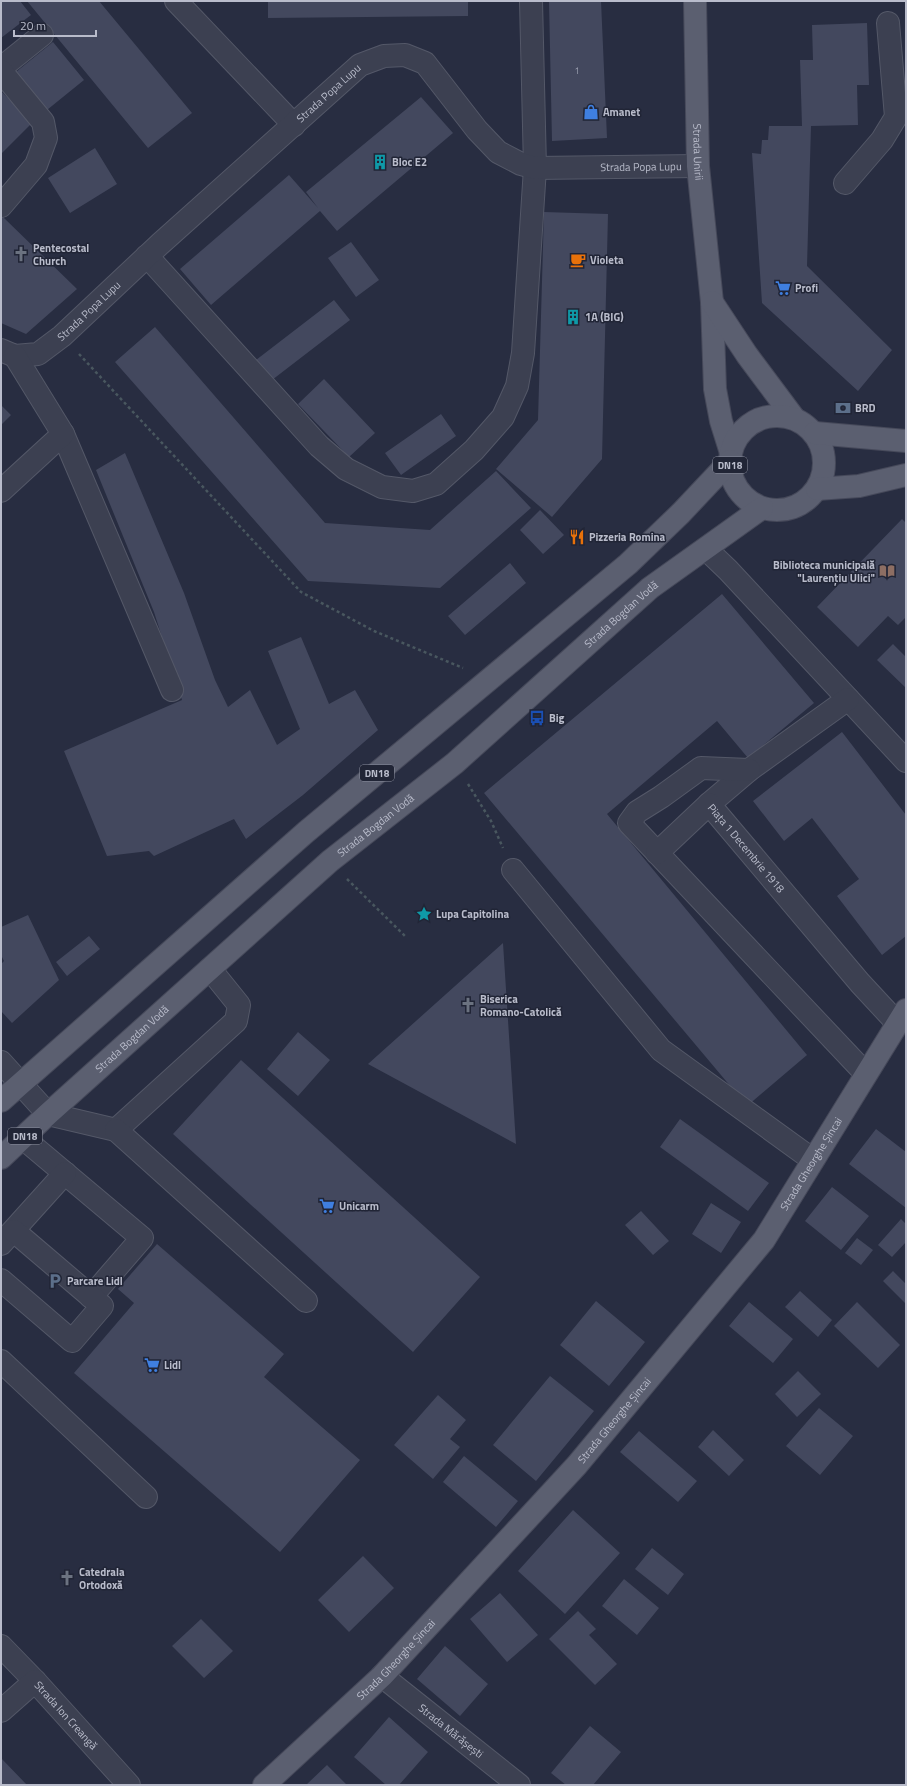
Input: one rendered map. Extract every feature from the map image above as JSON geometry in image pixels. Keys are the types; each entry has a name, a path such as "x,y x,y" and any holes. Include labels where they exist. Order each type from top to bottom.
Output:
{"main road":[{"name":"Strada Unirii","path":"695,1 698,166 712,302 715,389 730,457"},
{"name":"Strada Unirii","path":"712,302 747,355 794,418"},
{"name":"DN18","path":"1,1101 306,832 628,564 730,457 736,440 744,430 755,422 767,417 780,416 794,418 805,424 814,433 822,446 825,461 823,476 817,489 806,501 792,508 777,511 762,508 748,501 738,490 732,476 730,457"},
{"path":"814,433 906,441"},
{"path":"817,489 859,486 906,475"},
{"name":"Strada Bogdan Vodă","path":"1,1158 330,861 455,763 650,588 762,508"},
{"name":"Strada Gheorghe Șincai","path":"264,1785 382,1676 576,1465 764,1240 812,1160 902,1017"}],"street":[{"path":"176,1 294,124"},
{"path":"147,256 319,446 346,469 382,487 413,491 436,484 474,450 503,417 517,386 523,353 535,168 531,1"},
{"path":"844,183 901,118 888,23"},
{"path":"5,194 36,165 46,138 43,122 1,69 42,35"},
{"name":"Strada Popa Lupu","path":"8,353 38,354 62,336 147,256 360,65 384,56 405,54 425,63 477,130 498,152 521,164 535,168 698,166"},
{"path":"8,353 63,434 172,690"},
{"path":"1,491 63,434"},
{"path":"706,549 728,570 906,761"},
{"name":"Piața 1 Decembrie 1918","path":"848,700 750,770 709,804 860,983 902,1017"},
{"path":"750,770 701,768 661,797 637,812 629,824 866,1074"},
{"path":"657,853 709,804"},
{"path":"513,870 661,1050 812,1160"},
{"path":"116,1130 236,1022 239,1005 210,969"},
{"path":"1,1062 48,1114 116,1130 306,1301"},
{"path":"22,1138 142,1238 91,1297"},
{"path":"1,1280 72,1341 102,1306 7,1237 65,1173"},
{"path":"1,1361 146,1497"},
{"name":"Strada Ion Creangă","path":"1,1646 35,1681 129,1785"},
{"name":"Strada Mărășești","path":"382,1676 519,1785"},
{"path":"1,1711 35,1681"}],"path":[{"path":"62,336 301,592 374,630 490,679"},
{"path":"455,763 491,821 513,870"},
{"path":"330,861 405,936"}],"building":[{"path":"1,1 20,1 31,15 1,38"},
{"path":"27,1 99,1 192,113 148,148"},
{"path":"268,1 468,1 468,16 268,18"},
{"path":"549,1 601,1 607,138 552,141"},
{"path":"867,23 869,85 857,85 858,125 811,126 807,266 892,350 858,391 762,303 752,153 761,154 762,140 768,140 769,126 802,126 800,60 813,60 812,25"},
{"path":"53,42 84,80 42,114 11,76"},
{"path":"1,91 32,123 1,154"},
{"path":"421,97 453,133 337,231 320,211 211,305 180,269 289,175 318,208 306,192"},
{"path":"95,148 117,184 70,213 48,178"},
{"name":"1A (BIG)","path":"544,212 608,214 602,459 552,517 496,469 538,420"},
{"name":"Pentecostal Church","path":"3,217 77,289 26,334 1,323 1,219"},
{"path":"351,242 379,280 356,297 328,258"},
{"path":"334,300 350,320 272,380 256,360"},
{"path":"155,327 325,523 430,530 496,471 531,508 440,588 308,581 115,362"},
{"path":"324,379 375,433 349,457 298,404"},
{"path":"1,405 11,415 1,425"},
{"path":"441,414 456,436 401,475 385,453"},
{"path":"125,453 184,593 215,680 228,707 250,690 277,745 300,729 268,651 301,637 329,704 355,690 378,730 303,795 246,839 234,819 154,856 149,851 107,856 64,751 182,700 154,612 96,470"},
{"path":"540,510 564,535 543,554 520,530"},
{"path":"902,519 906,523 906,617 898,625 888,616 858,647 817,607"},
{"path":"510,563 526,583 465,635 448,616"},
{"path":"722,594 814,703 748,758 717,721 607,814 807,1055 747,1106 484,793"},
{"path":"893,644 906,657 906,688 877,660"},
{"path":"842,732 906,815 906,936 882,955 837,896 859,879 812,818 784,841 753,801"},
{"path":"28,915 59,980 12,1023 1,1011 1,964 4,961 1,955 1,927"},
{"path":"89,936 100,949 67,976 56,962"},
{"path":"503,943 516,1144 368,1064"},
{"path":"298,1032 330,1060 298,1096 267,1069"},
{"name":"Unicarm","path":"241,1060 480,1277 413,1352 173,1134"},
{"path":"680,1119 769,1183 748,1211 660,1147"},
{"path":"876,1129 906,1152 906,1208 849,1164"},
{"path":"832,1187 869,1216 841,1250 805,1221"},
{"path":"711,1203 741,1222 721,1253 692,1234"},
{"path":"641,1211 669,1241 653,1255 625,1225"},
{"path":"901,1219 906,1224 906,1242 892,1257 878,1245"},
{"path":"857,1238 873,1250 861,1265 845,1253"},
{"path":"157,1244 284,1354 264,1377 360,1460 280,1552 74,1373 134,1303 118,1289"},
{"path":"893,1271 906,1284 906,1304 883,1281"},
{"path":"800,1291 832,1320 818,1337 785,1307"},
{"path":"596,1301 645,1342 609,1386 560,1345"},
{"path":"749,1302 793,1339 773,1363 729,1326"},
{"path":"857,1302 900,1345 878,1368 834,1326"},
{"path":"798,1371 821,1394 797,1417 775,1394"},
{"path":"550,1376 594,1411 536,1481 493,1445"},
{"path":"438,1395 466,1420 450,1439 460,1447 433,1479 394,1445"},
{"path":"819,1408 853,1436 820,1475 786,1446"},
{"path":"713,1430 744,1460 729,1476 698,1447"},
{"path":"639,1431 697,1481 678,1502 620,1452"},
{"path":"464,1456 518,1501 496,1527 443,1482"},
{"path":"573,1510 620,1553 565,1614 518,1571"},
{"path":"652,1548 684,1574 668,1595 635,1569"},
{"path":"363,1556 394,1588 349,1632 318,1600"},
{"path":"624,1579 659,1608 637,1635 602,1606"},
{"path":"500,1593 538,1635 507,1662 470,1619"},
{"path":"578,1611 596,1629 589,1635 617,1664 595,1685 549,1639"},
{"path":"201,1619 233,1651 204,1678 172,1646"},
{"path":"445,1646 488,1684 460,1716 417,1679"},
{"path":"389,1717 428,1752 399,1785 386,1785 354,1757"},
{"path":"590,1726 621,1752 593,1785 566,1785 551,1773"},
{"path":"1,1758 27,1785 1,1785"},
{"path":"327,1765 347,1785 306,1785"}],"place":[{"name":"Amanet","path":"591,112"},
{"name":"Bloc E2","path":"380,162"},
{"name":"Pentecostal Church","path":"21,254"},
{"name":"Violeta","path":"578,260"},
{"name":"Profi","path":"783,288"},
{"name":"1A (BIG)","path":"573,317"},
{"name":"BRD","path":"843,408"},
{"name":"Pizzeria Romina","path":"577,537"},
{"name":"Biblioteca municipală \"Laurențiu Ulici\"","path":"887,571"},
{"name":"Big","path":"537,718"},
{"name":"Lupa Capitolina","path":"424,914"},
{"name":"Biserica Romano-Catolică","path":"468,1005"},
{"name":"Unicarm","path":"327,1206"},
{"name":"Parcare Lidl","path":"55,1281"},
{"name":"Lidl","path":"152,1365"},
{"name":"Catedrala Ortodoxă","path":"67,1578"}]}
